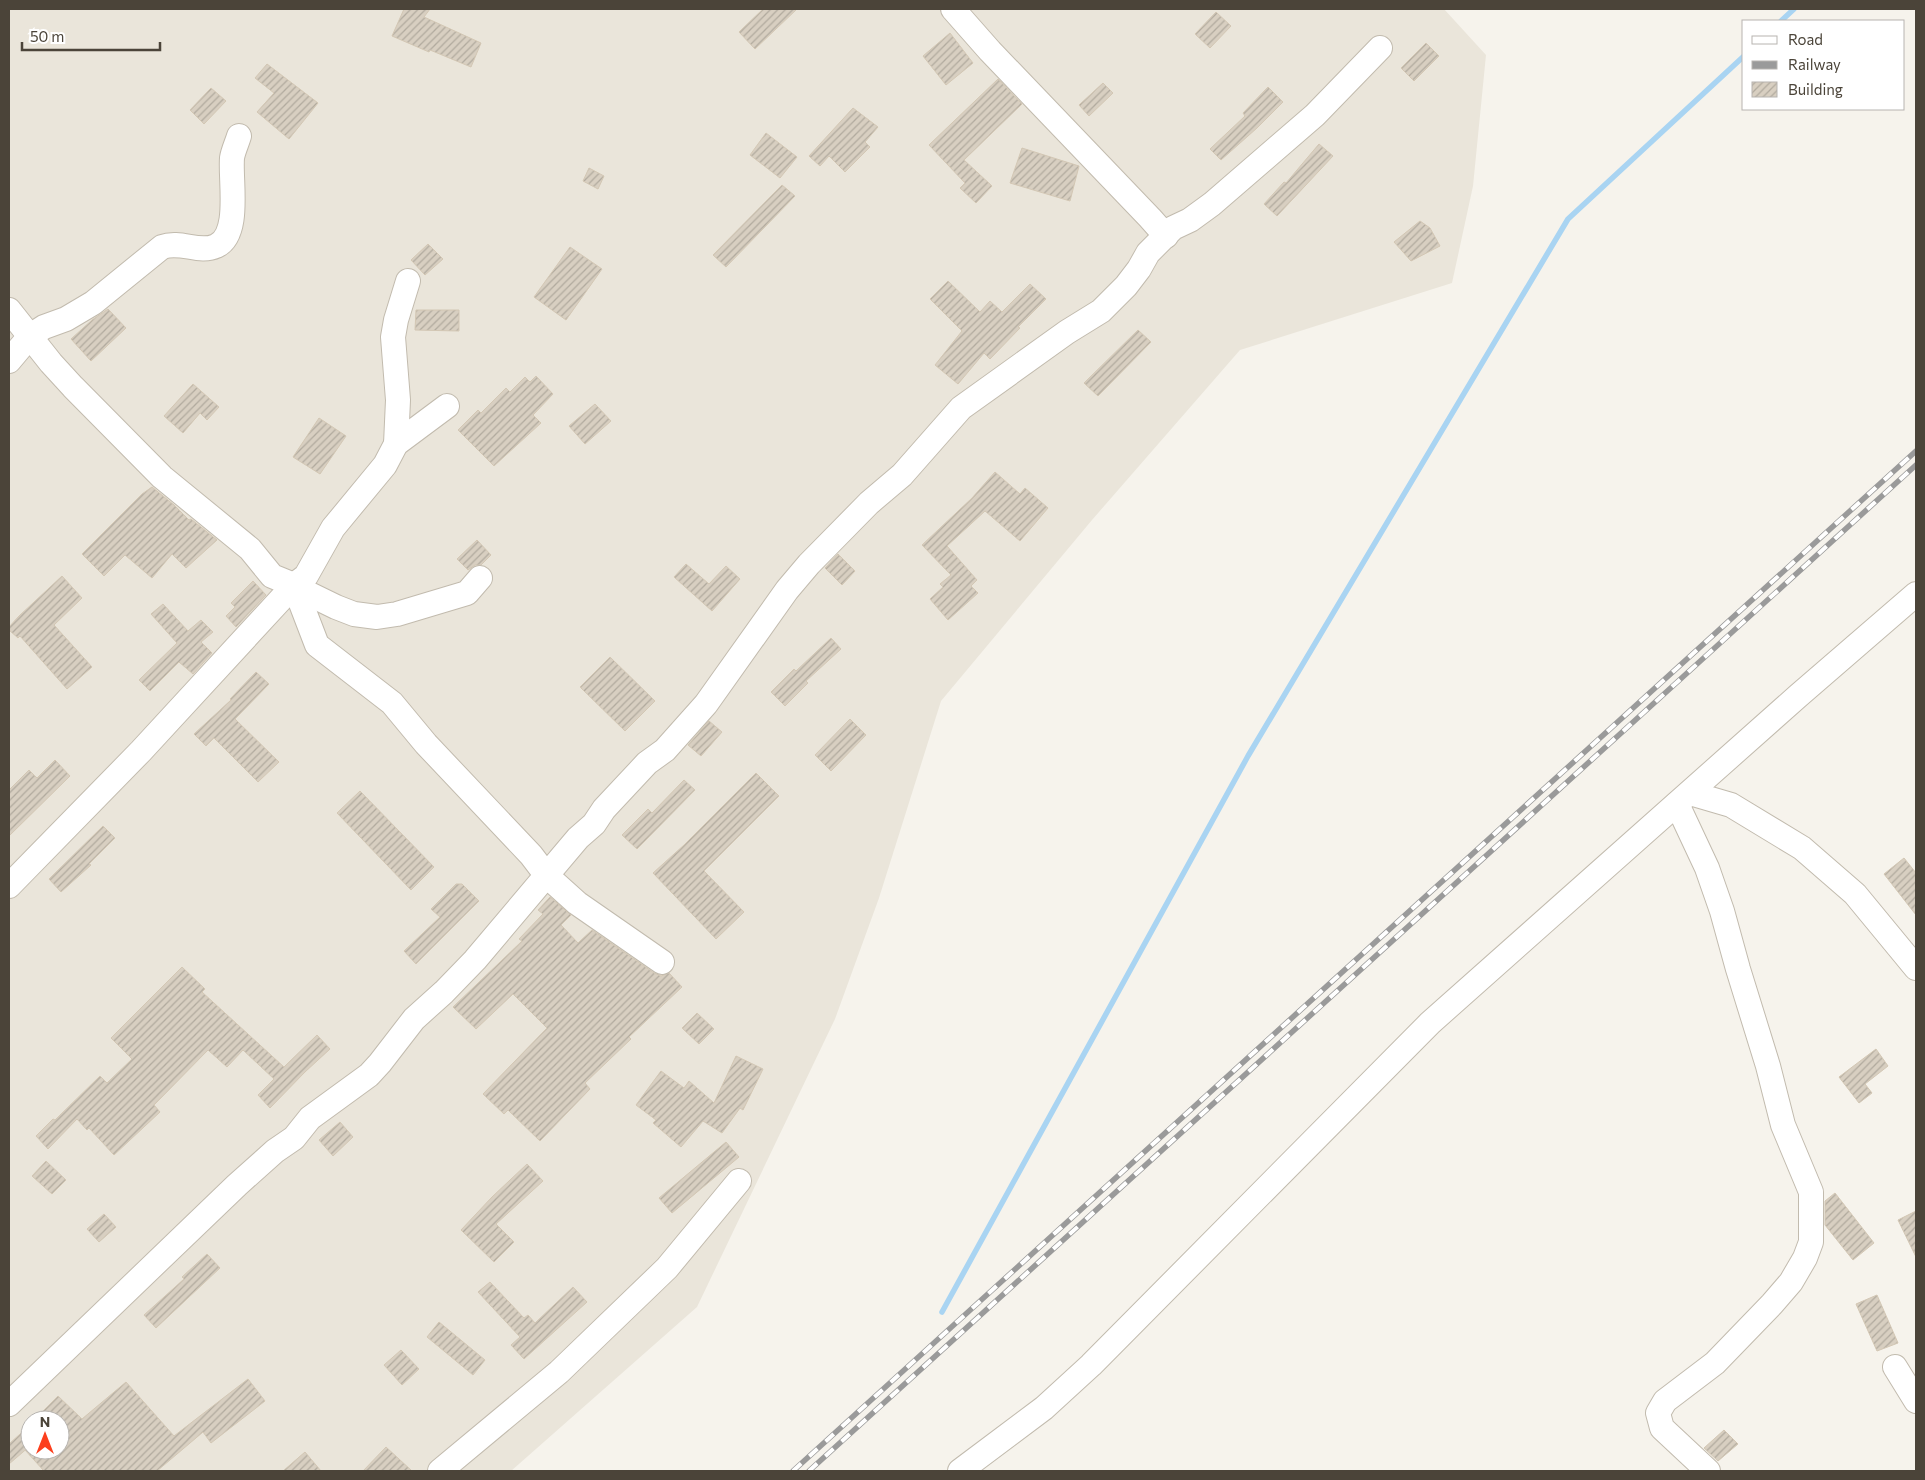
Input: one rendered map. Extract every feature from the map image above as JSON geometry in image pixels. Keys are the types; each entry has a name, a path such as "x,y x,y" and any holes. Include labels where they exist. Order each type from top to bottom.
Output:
{"street":[{"path":"953,9 990,51 1166,236"},
{"path":"9,1404 230,1192 275,1151 294,1138 310,1118 369,1075 414,1019 475,960 578,838 594,824 604,809 647,763 665,750 706,704 787,590 809,564 869,503 902,475 961,408 1067,332 1102,311 1126,286 1148,253 1173,228 1190,220 1212,204 1315,115 1380,48"},
{"path":"9,361 30,336 44,327 66,319 92,302 162,247 169,244 180,244 204,249 215,247 223,242 231,227 232,157 239,136"},
{"path":"9,886 141,751 306,576 333,528 385,465 396,444 398,400 393,338 396,320 408,281"},
{"path":"9,310 73,387 162,477 250,549 272,576 336,608 354,614 377,618 397,614 467,592 480,578"},
{"path":"396,444 447,406"},
{"path":"295,586 317,644 392,703 426,744 531,855 547,876 577,903 662,962"},
{"path":"960,1471 1044,1408 1091,1364 1430,1023 1916,594"},
{"path":"1684,798 1731,805 1802,848 1855,894 1916,968"},
{"path":"1684,798 1719,902 1768,1066 1783,1125 1811,1192 1811,1242 1805,1258 1791,1282 1715,1363 1665,1401 1658,1413 1662,1428 1708,1471"},
{"path":"440,1471 559,1372 667,1268 739,1181"},
{"path":"1895,1367 1916,1401"}],"shaded area":[{"path":"9,9 1444,9 1486,55 1473,186 1452,283 1240,350 1092,520 941,701 879,898 835,1019 697,1307 511,1471 9,1471"}],"building":[{"path":"404,9 430,9 424,17 481,43 471,67 392,36"},
{"path":"763,9 797,9 755,49 739,32"},
{"path":"1216,12 1231,26 1210,48 1195,34"},
{"path":"950,33 973,63 946,85 923,56"},
{"path":"1426,43 1439,56 1414,81 1401,68"},
{"path":"267,64 318,103 289,139 257,112 274,93 255,78"},
{"path":"998,79 1022,104 964,160 992,186 976,203 960,188 965,183 929,145"},
{"path":"1103,83 1113,93 1089,116 1079,105"},
{"path":"1268,87 1283,102 1221,160 1210,149 1245,116 1243,113"},
{"path":"211,88 226,101 204,124 190,110"},
{"path":"853,108 878,127 865,142 870,147 845,172 829,156 820,166 809,156"},
{"path":"766,133 797,157 780,178 750,155"},
{"path":"1319,144 1333,156 1277,216 1264,204 1284,182 1286,183"},
{"path":"1022,148 1079,166 1070,201 1010,183"},
{"path":"589,168 604,176 598,189 583,181"},
{"path":"782,185 795,196 726,267 713,255"},
{"path":"1420,221 1430,228 1440,246 1411,261 1394,242"},
{"path":"428,244 443,259 425,275 411,260"},
{"path":"570,247 602,269 566,320 534,297"},
{"path":"948,281 980,312 990,301 1002,312 1030,284 1046,299 990,359 984,353 958,384 935,365 962,331 930,299"},
{"path":"108,309 126,328 91,361 71,339 92,320"},
{"path":"416,310 459,310 459,331 415,330"},
{"path":"1138,330 1151,342 1098,396 1084,383"},
{"path":"536,376 553,394 533,415 541,423 494,466 458,430 478,410 481,413 506,388 510,392 525,377 530,382"},
{"path":"193,384 219,407 207,420 200,413 183,433 164,416"},
{"path":"595,404 611,421 585,444 569,426"},
{"path":"319,418 346,436 320,474 293,457"},
{"path":"995,472 1020,494 1025,488 1048,508 1020,541 985,511 947,546 977,580 971,586 978,593 948,620 930,599 943,587 940,584 951,575 922,545 972,498"},
{"path":"152,487 189,520 191,519 217,540 186,568 172,554 152,578 125,555 104,576 82,554 142,494"},
{"path":"477,540 491,555 481,565 475,565 468,570 457,559"},
{"path":"838,554 855,571 842,585 825,568"},
{"path":"686,564 709,584 726,566 740,579 712,611 674,577"},
{"path":"62,576 82,598 54,625 92,667 67,689 20,636 18,638 9,630 9,627 19,616"},
{"path":"253,581 266,595 236,627 226,616 235,607 231,603"},
{"path":"163,604 188,631 201,620 213,632 201,642 212,653 193,674 179,662 150,691 139,680 177,643 151,614"},
{"path":"831,638 841,649 806,681 808,683 785,706 771,692 794,669 796,671"},
{"path":"610,657 655,701 625,731 580,687"},
{"path":"256,672 269,684 235,719 279,762 258,782 214,738 206,746 194,734 231,700"},
{"path":"850,719 866,735 831,771 815,755"},
{"path":"709,721 722,732 701,756 688,745"},
{"path":"55,760 70,776 9,836 9,790 29,770 37,778"},
{"path":"756,773 779,796 704,871 744,912 716,939 653,873 684,845"},
{"path":"684,780 695,790 637,849 622,835 648,809 652,813"},
{"path":"360,791 434,867 411,890 337,813"},
{"path":"103,826 115,838 89,864 91,865 61,892 49,879"},
{"path":"1904,858 1916,873 1916,915 1884,874"},
{"path":"456,884 462,884 479,901 416,964 404,951 440,917 431,909"},
{"path":"550,897 571,915 561,925 578,943 592,930 654,973 661,976 669,973 682,987 629,1037 631,1039 585,1083 590,1089 540,1141 508,1110 504,1114 483,1094 547,1028 513,994 476,1029 453,1007 522,941 519,939 543,914 538,910"},
{"path":"182,967 205,989 202,992 284,1067 317,1035 330,1049 270,1108 258,1095 274,1079 243,1050 227,1067 208,1050 154,1105 160,1112 114,1155 89,1128 87,1130 77,1119 48,1149 36,1136 100,1076 107,1083 132,1059 111,1038"},
{"path":"697,1013 714,1029 699,1044 682,1028"},
{"path":"1876,1049 1888,1066 1865,1084 1872,1093 1859,1103 1839,1077"},
{"path":"736,1056 763,1069 743,1110 740,1108 722,1133 703,1121 681,1147 653,1123 656,1120 636,1105 661,1071 684,1088 689,1081 714,1103"},
{"path":"340,1122 353,1137 333,1156 319,1140"},
{"path":"726,1142 739,1157 672,1213 659,1198"},
{"path":"46,1161 66,1180 52,1194 32,1176"},
{"path":"527,1164 543,1181 496,1224 514,1242 494,1262 461,1230"},
{"path":"1835,1193 1874,1243 1853,1260 1825,1225 1825,1201"},
{"path":"1916,1211 1916,1257 1898,1220"},
{"path":"104,1214 116,1227 99,1242 87,1229"},
{"path":"207,1254 220,1268 156,1328 144,1315 184,1279 182,1277"},
{"path":"490,1282 524,1318 528,1315 535,1323 573,1287 587,1302 524,1359 511,1345 520,1337 478,1292"},
{"path":"1877,1295 1898,1343 1877,1351 1856,1304"},
{"path":"439,1322 485,1360 473,1375 427,1337"},
{"path":"401,1350 419,1369 402,1385 384,1365"},
{"path":"248,1379 265,1401 211,1443 203,1432 157,1471 44,1471 34,1460 70,1460 70,1410 44,1410 58,1396 82,1419 126,1382 174,1436"},
{"path":"1724,1430 1738,1444 1718,1461 1704,1448"},
{"path":"20,1434 20,1455 9,1464 9,1444"},
{"path":"386,1447 412,1471 363,1471"},
{"path":"305,1452 321,1471 283,1471"}],"waterway":[{"path":"1782,20 1794,9"},
{"path":"942,1312 1248,756 1568,219 1742,58"}],"railway":[{"path":"793,1471 1916,451"},
{"path":"809,1471 1916,465"}]}
